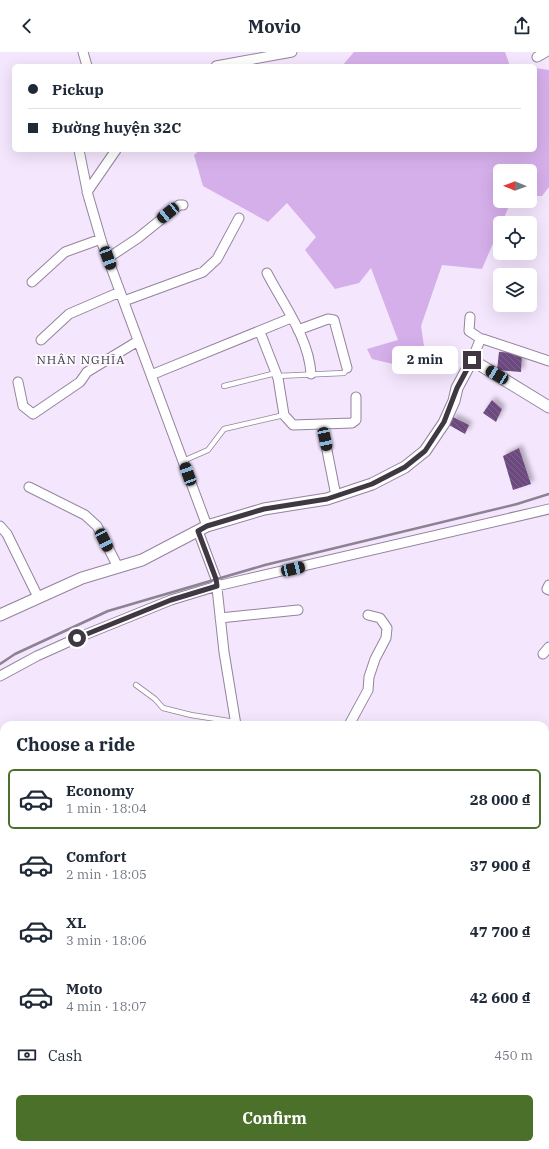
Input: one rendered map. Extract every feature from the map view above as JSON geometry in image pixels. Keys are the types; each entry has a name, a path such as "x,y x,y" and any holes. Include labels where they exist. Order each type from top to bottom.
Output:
{"street":[{"path":"83,52 86,64"},
{"path":"227,64 292,52"},
{"path":"537,58 546,52"},
{"path":"79,152 87,192 101,239 183,461 203,529 216,579 220,618 236,721"},
{"path":"87,192 115,152"},
{"path":"108,258 138,238 179,204 183,205"},
{"path":"124,301 203,272 217,259 239,218"},
{"path":"32,282 65,252 101,239"},
{"path":"267,273 298,330 310,365 311,374"},
{"path":"41,340 69,314 120,292"},
{"path":"470,317 469,332 481,339 549,361"},
{"path":"151,375 292,318"},
{"path":"298,330 328,319 334,320 347,368"},
{"path":"260,332 277,374 284,415 292,425 352,423 356,420 356,397"},
{"path":"0,615 82,578 142,560 203,529 264,509 336,496 372,484 405,467 419,457 444,422 457,388 481,339"},
{"path":"18,382 23,406 33,414 80,382 88,372 138,341"},
{"path":"472,360 549,407"},
{"path":"322,424 336,496"},
{"path":"29,487 89,518 97,526 118,567"},
{"path":"0,676 37,656 77,638 171,600 217,586 549,509"},
{"path":"0,526 7,534 38,597"},
{"path":"549,585 547,588 549,590"},
{"path":"220,618 298,610"},
{"path":"351,721 368,690 369,677 374,658 386,638 387,628 380,618 368,615"},
{"path":"543,654 549,647"}],"lane":[{"path":"224,386 277,374 344,373 347,368"},
{"path":"183,461 208,450 224,428 284,415"},
{"path":"136,685 155,699 163,708 225,721"}],"shaded area":[{"path":"354,52 505,52 509,64 344,64"},
{"path":"537,68 549,70 549,187 542,196 537,196 537,164 493,164 493,208 508,208 505,216 493,216 493,243 482,269 442,265 421,326 424,346 397,365 372,359 367,349 398,340 371,268 359,283 335,289 305,250 316,237 287,203 268,222 203,186 194,155 198,152 537,152"}],"building":[{"path":"499,352 522,353 521,372 497,370"},
{"path":"492,400 502,409 496,422 483,413"},
{"path":"453,417 469,425 465,434 449,425"},
{"path":"519,448 531,484 513,490 503,456"}],"railway":[{"path":"0,664 15,654 108,611 265,565 517,504 549,494"}],"district":[{"name":"NHÂN NGHĨA","path":"81,359"}],"route":[{"path":"77,638 130,618 171,600 217,586 216,579 198,531 207,526 264,509 327,499 372,484 405,467 425,451 444,422 454,401 457,388 472,360"}]}
